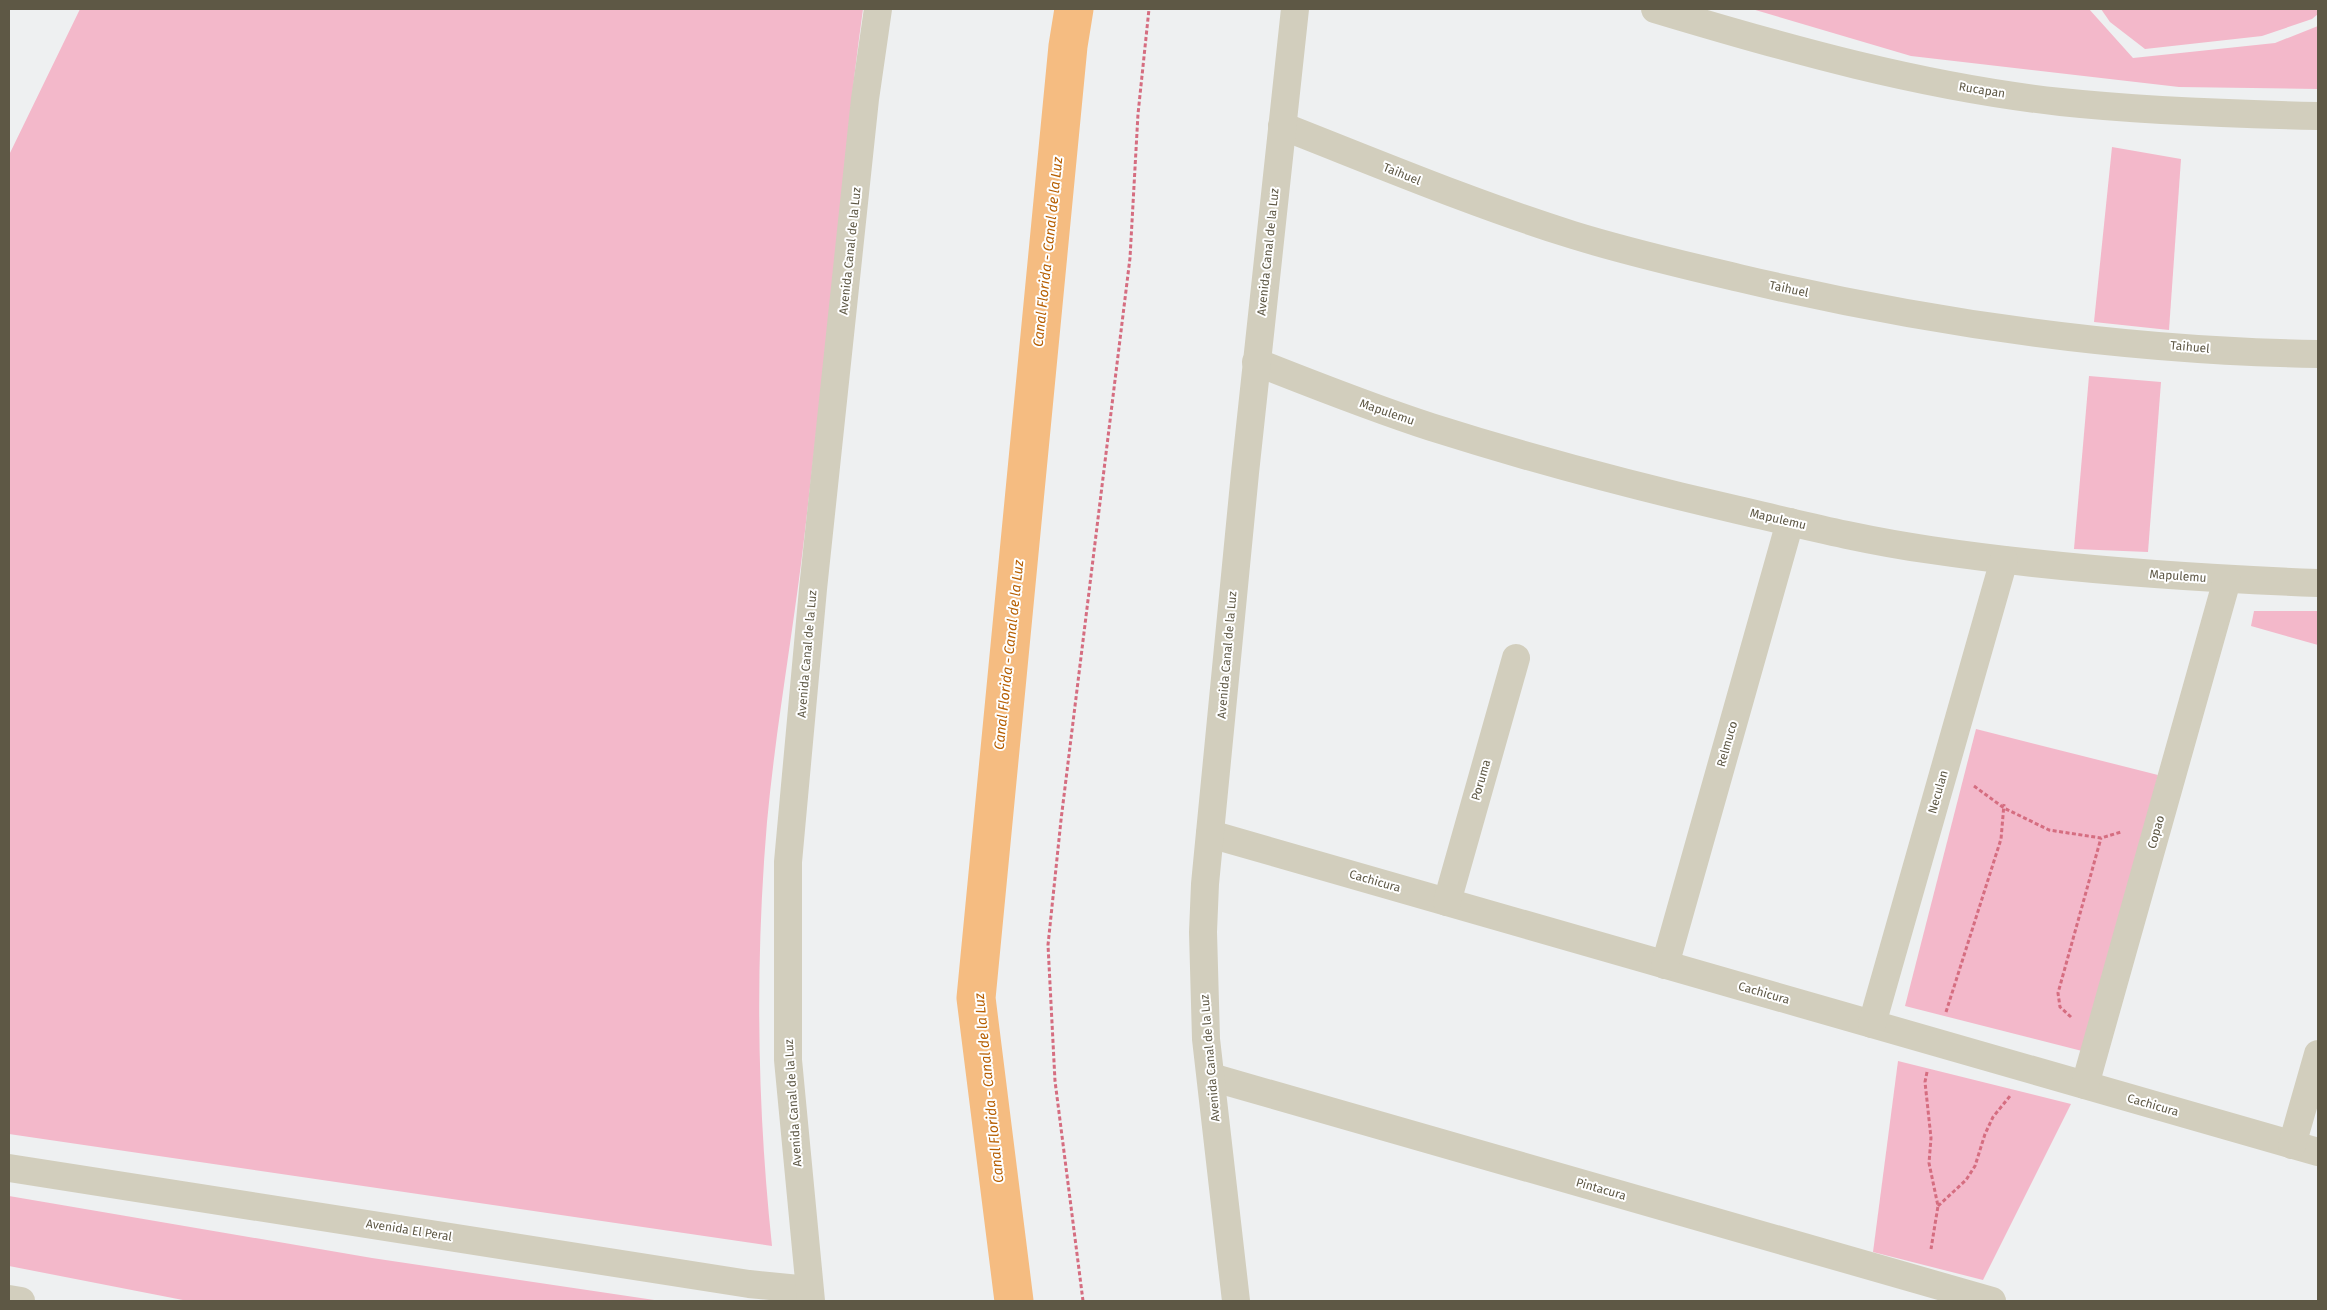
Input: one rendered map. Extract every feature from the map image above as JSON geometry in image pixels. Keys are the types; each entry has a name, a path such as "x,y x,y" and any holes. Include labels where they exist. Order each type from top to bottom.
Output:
{"street":[{"name":"Avenida Canal de la Luz","path":"810,1296 788,1060 788,862 813,589 865,99 878,9"},
{"name":"Avenida Canal de la Luz","path":"1236,1301 1206,1039 1203,932 1210,834 1256,362 1295,9"},
{"name":"Rucapan","path":"1655,9 1828,59 1951,86 2060,102 2203,113 2318,116"},
{"name":"Taihuel","path":"1282,126 1410,178 1548,227 1677,263 1779,288 1882,309 1991,327 2101,340 2211,349 2318,354"},
{"name":"Mapulemu","path":"1256,362 1351,399 1495,447 1675,496 1790,522 1919,548 2004,560 2227,580 2318,583"},
{"name":"Relmuco","path":"1665,965 1790,522"},
{"name":"Neculan","path":"1872,1024 2004,560"},
{"name":"Copao","path":"2085,1085 2227,580"},
{"name":"Poruma","path":"1447,902 1516,658"},
{"name":"Cachicura","path":"1210,834 2318,1152"},
{"path":"2292,1145 2318,1054"},
{"name":"Pintacura","path":"1211,1077 1992,1301"},
{"name":"Avenida El Peral","path":"9,1168 749,1284 810,1296"},
{"path":"9,1299 20,1301"}],"path":[{"path":"1083,1301 1055,1081 1048,945 1061,820 1130,258 1138,114 1149,9"},
{"path":"1946,764 2004,806 2049,830 2101,838 2160,820"},
{"path":"2004,806 2001,839 1936,1043 1928,1062 1925,1082 1931,1138 1929,1163 1938,1206 1953,1194 1970,1173 1993,1117 2017,1086 2025,1068"},
{"path":"2098,1039 2060,1007 2058,993 2101,838"}],"shaded area":[{"path":"80,9 863,9 805,531 775,749 763,875 759,1034 763,1140 772,1246 9,1134 9,155"},
{"path":"1752,9 2089,9 2133,58 2275,43 2318,26 2318,89 2179,87 1911,56"},
{"path":"2101,9 2318,9 2318,14 2312,19 2262,36 2145,49 2110,22"},
{"path":"2112,147 2181,159 2169,330 2094,322"},
{"path":"2089,376 2161,382 2148,552 2074,549"},
{"path":"2254,611 2318,611 2318,645 2251,626"},
{"path":"1976,729 2158,775 2086,1052 1905,1006"},
{"path":"1898,1061 2071,1104 1983,1280 1873,1252"},
{"path":"9,1196 372,1258 661,1301 188,1301 9,1266"}],"waterway":[{"name":"Canal Florida - Canal de la Luz","path":"1014,1301 976,998 1068,46 1074,9"}]}
